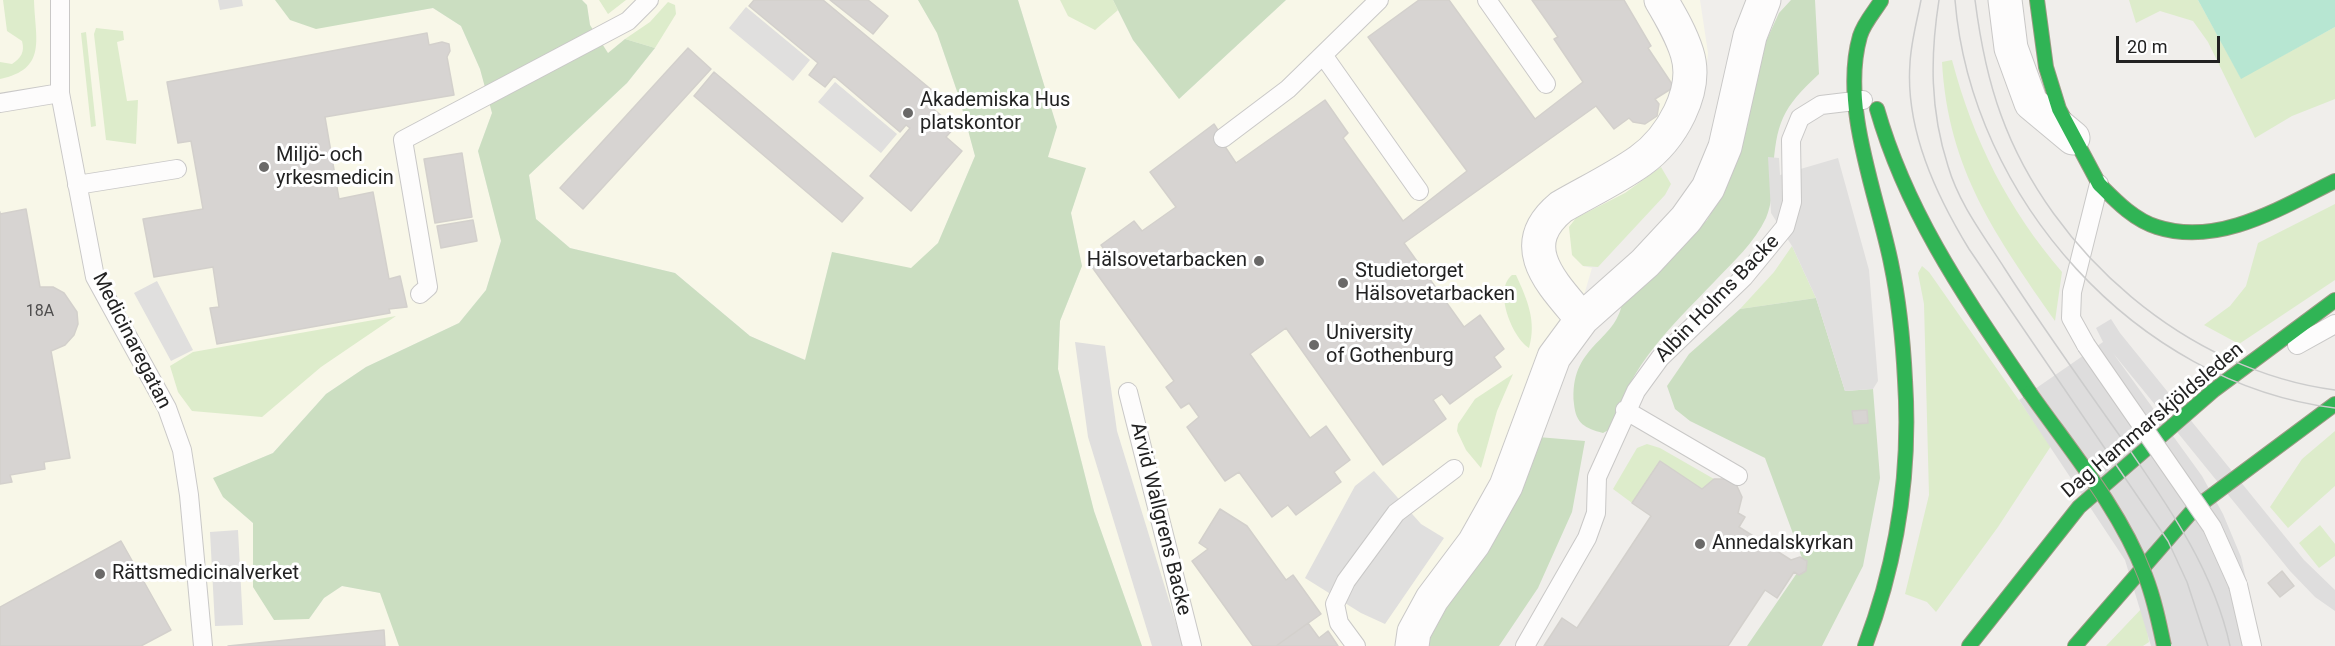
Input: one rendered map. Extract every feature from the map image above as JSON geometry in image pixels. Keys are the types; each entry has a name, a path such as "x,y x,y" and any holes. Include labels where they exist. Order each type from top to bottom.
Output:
{"main road":[{"path":"2037,0 2046,67 2059,110 2099,184 2115,203 2147,224 2168,232 2196,235 2230,227 2335,181"},
{"path":"1876,33 1881,1"},
{"path":"1865,646 1884,597 1899,537 1908,464 1905,374 1896,288 1855,101 1855,64 1860,36 1881,1"},
{"path":"1874,94 1882,133 1932,244 2093,484 2137,555 2158,618 2164,646"},
{"name":"Dag Hammarskjöldsleden","path":"1969,646 2079,507 2214,390 2335,300"},
{"path":"2075,646 2194,509 2335,404"}],"street":[{"path":"1582,319 1546,274 1539,258 1541,232 1550,217 1561,207 1642,160 1679,115 1690,84 1688,55 1675,24 1661,0"},
{"path":"1412,646 1414,632 1432,599 1474,543 1506,486 1554,357 1582,319 1645,262 1686,219 1708,188 1725,147 1750,36 1764,0"},
{"path":"2005,0 2011,48 2031,103 2073,138"}],"lane":[{"name":"Medicinaregatan","path":"60,0 60,93 95,277 167,408 182,450 189,495 203,646"},
{"path":"420,294 428,287 403,140 628,21 649,0"},
{"path":"1223,138 1288,89 1379,0"},
{"path":"1487,0 1546,84"},
{"path":"1323,55 1419,191"},
{"path":"0,103 60,93"},
{"name":"Albin Holms Backe","path":"1525,646 1587,538 1596,513 1597,477 1625,410 1660,358 1744,277 1785,227 1792,202 1791,140 1800,118 1821,105 1855,101 1874,94"},
{"path":"77,185 177,170"},
{"path":"2099,184 2072,292 2072,318 2086,345 2212,527 2238,585 2252,646"},
{"path":"2214,390 2335,324"},
{"name":"Arvid Wallgrens Backe","path":"1128,392 1192,646"},
{"path":"1625,410 1738,476"},
{"path":"1356,646 1340,623 1335,604 1346,581 1396,513 1454,469"}],"shaded area":[{"path":"0,0 275,0 394,15 433,8 461,26 480,69 492,113 478,151 501,240 486,290 459,323 366,367 326,394 273,453 214,478 224,497 253,523 253,587 309,619 324,598 342,586 381,593 399,646 0,646"},
{"path":"218,0 242,0 243,6 220,10"},
{"path":"582,0 918,0 937,33 959,97 975,156 938,243 911,269 832,252 806,360 750,336 675,273 570,248 536,219 529,175 627,83 655,48 625,39 608,54 590,25 587,5"},
{"name":"University of Gothenburg","path":"1018,0 1113,0 1133,40 1179,99 1286,0 1700,0 1708,53 1704,92 1679,146 1661,167 1625,193 1576,218 1583,266 1592,268 1553,400 1425,646 1142,646 1094,511 1058,369 1060,321 1082,266 1071,213 1085,168 1047,157 1057,127"},
{"path":"746,7 810,60 793,81 729,28"},
{"path":"835,82 897,134 881,153 818,102"},
{"path":"1768,157 1779,158 1780,175 1838,158 1869,270 1878,381 1873,389 1845,391 1816,298 1792,246 1771,213"},
{"path":"157,281 193,350 171,361 134,293"},
{"path":"1075,342 1105,346 1117,431 1183,646 1152,646 1088,437"},
{"path":"1374,471 1421,524 1444,538 1385,624 1361,613 1305,578 1355,486"},
{"path":"238,530 243,625 215,626 210,532"}],"green space":[{"path":"3,0 34,0 36,39 32,60 26,68 0,79 0,62 12,64 23,52 22,41 7,31"},
{"path":"275,0 582,0 587,5 590,25 608,53 625,39 655,48 627,83 529,175 536,219 570,248 675,273 750,336 805,360 832,252 911,268 938,243 975,156 959,97 937,33 918,0 1018,0 1057,127 1048,157 1086,168 1071,213 1082,266 1060,321 1058,369 1094,511 1142,646 399,646 380,593 342,586 324,598 309,619 274,620 253,587 253,523 223,497 213,478 273,453 326,394 366,367 459,323 486,290 501,241 478,151 492,113 480,69 461,26 433,8 316,29 290,20"},
{"path":"599,0 626,0 608,14"},
{"path":"1060,0 1113,0 1118,10 1095,30 1068,16"},
{"path":"1113,0 1286,0 1179,99 1133,40"},
{"path":"1791,0 1815,0 1819,74 1797,97 1783,118 1776,141 1772,195 1766,218 1743,251 1653,348 1630,384 1612,428 1603,433 1591,429 1579,421 1574,404 1574,384 1585,356 1611,327 1622,303 1707,220 1722,195 1762,50 1779,13"},
{"path":"2129,0 2198,0 2241,78 2335,27 2335,99 2292,116 2255,138 2208,42 2193,21 2160,11 2136,23"},
{"path":"2198,0 2335,0 2335,27 2241,79"},
{"path":"668,2 675,5 676,14 655,48 625,39 650,22"},
{"path":"96,28 123,31 124,40 117,42 127,101 138,100 136,144 106,140 94,34"},
{"path":"86,32 96,126 91,127 81,33"},
{"path":"1952,60 1970,118 1995,172 2025,224 2062,272 2055,321 1995,230 1965,169 1946,101 1942,62"},
{"path":"1661,167 1671,184 1665,195 1598,267 1583,266 1572,255 1569,227 1576,218 1625,193"},
{"path":"2335,204 2335,280 2239,344 2204,325 2230,306 2246,286 2258,243"},
{"path":"1792,246 1816,298 1740,309 1774,272"},
{"path":"1922,266 1929,272 2051,446 1998,527 1936,612 1927,602 1905,594 1929,495 1924,304 1918,273"},
{"path":"1512,275 1516,275 1530,310 1532,329 1529,348 1516,334 1507,313 1504,291"},
{"path":"1816,298 1845,391 1873,389 1880,478 1863,566 1822,646 1747,646 1797,573 1806,571 1807,561 1802,558 1765,458 1690,421 1675,409 1667,386 1689,354 1740,309"},
{"path":"396,316 321,367 262,417 192,411 178,392 170,366 193,352"},
{"path":"1513,374 1497,411 1481,468 1466,450 1457,431 1458,424 1475,399"},
{"path":"2335,431 2335,486 2288,528 2270,507 2302,459"},
{"path":"1538,437 1585,441 1572,512 1538,588 1499,646 1425,646"},
{"path":"1647,444 1660,448 1714,479 1702,489 1660,461 1632,503 1613,489 1637,448"},
{"path":"2320,525 2335,544 2335,556 2319,568 2299,543"},
{"path":"2143,607 2149,642 2143,646 2106,646"}],"pier":[{"path":"2111,319 2304,560 2335,590 2335,611 2315,597 2290,571 2113,353 2202,476 2223,514 2241,557 2261,646 2151,646 2125,560 2019,400 2103,342 2096,328"}],"building":[{"name":"Akademiska Hus platskontor","path":"754,0 823,0 933,91 925,102 955,127 946,137 962,151 911,211 870,176 910,128 906,125 900,132 834,76 825,87 809,75 818,63 749,6"},
{"path":"830,0 868,0 888,16 873,34"},
{"name":"Hälsovetarbacken","path":"1419,0 1449,0 1535,119 1583,82 1554,39 1558,37 1532,0 1624,0 1651,46 1648,48 1674,87 1655,99 1659,104 1657,116 1645,124 1633,122 1629,118 1614,129 1596,106 1404,243 1464,327 1480,315 1504,349 1494,357 1501,367 1450,404 1442,394 1433,400 1446,419 1383,465 1286,328 1250,354 1310,438 1326,426 1350,460 1334,472 1341,482 1296,515 1288,505 1272,517 1239,472 1225,481 1187,427 1199,417 1189,403 1181,408 1166,387 1174,381 1092,267 1109,256 1101,245 1134,221 1142,231 1176,207 1150,172 1214,124 1223,138 1222,142 1236,163 1325,100 1348,133 1343,138 1403,221 1467,171 1368,37"},
{"name":"Miljö- och yrkesmedicin","path":"427,33 429,45 442,42 449,44 450,51 447,57 454,95 325,117 339,199 373,192 389,279 400,276 407,307 389,309 390,313 217,344 210,308 219,307 213,267 154,277 143,219 203,209 191,141 178,143 167,82"},
{"path":"688,48 711,69 583,209 560,188"},
{"path":"714,72 863,198 842,222 694,96"},
{"path":"462,153 472,217 435,223 424,159"},
{"path":"26,209 40,287 53,287 64,293 77,312 78,324 74,335 65,345 51,351 70,458 44,462 45,469 10,475 12,482 0,484 0,214"},
{"path":"473,220 477,241 441,248 437,226"},
{"path":"1867,410 1868,423 1854,424 1852,411"},
{"name":"Annedalskyrkan","path":"1660,461 1702,489 1714,479 1727,479 1736,484 1742,497 1738,513 1745,517 1739,527 1791,560 1800,557 1807,561 1806,571 1799,575 1794,572 1777,598 1765,590 1728,646 1544,646 1562,618 1577,628 1651,516 1632,503"},
{"path":"1220,509 1247,526 1286,580 1293,575 1321,614 1276,646 1253,646 1192,561 1208,549 1199,543"},
{"name":"Rättsmedicinalverket","path":"121,541 171,630 141,646 0,646 0,607"},
{"path":"2282,571 2294,586 2280,597 2268,583"},
{"path":"1308,623 1319,638 1328,631 1338,646 1276,646"},
{"path":"384,630 385,646 228,646"}],"tram line":[{"path":"1921,0 1912,47 1910,88 1912,112 1918,137 1935,184 1969,249 2168,541 2187,582 2208,646"},
{"path":"1939,0 1934,42 1933,83 1942,145 1953,180 1973,219 2020,292 2175,519 2202,567 2223,619 2230,646"},
{"path":"1955,0 1968,73 1993,144 2030,210 2076,269 2132,320 2194,362 2262,391 2335,408"},
{"path":"1975,0 1985,58 2001,115 2024,166 2054,214 2090,258 2132,297 2178,331 2228,358 2280,378 2335,390"}],"traffic: fast":[{"path":"2037,0 2046,67 2059,109 2099,184"},
{"path":"1865,646 1894,548 1904,482 1906,448 1905,380 1898,306 1885,236 1863,150 1854,91 1855,63 1860,36 1881,1"},
{"path":"1877,109 1905,186 1923,222 1984,325 2030,393"},
{"path":"2099,184 2126,209 2149,224 2180,232 2204,232 2249,221 2335,181"},
{"path":"1969,646 2079,507 2214,390 2335,300"},
{"path":"2030,393 2094,481 2135,551 2156,610 2164,646"},
{"path":"2075,646 2194,509 2335,404"}],"place":[{"name":"Akademiska Hus platskontor","path":"908,113"},
{"name":"Miljö- och yrkesmedicin","path":"264,167"},
{"name":"Hälsovetarbacken","path":"1259,261"},
{"name":"Studietorget Hälsovetarbacken","path":"1343,283"},
{"name":"University of Gothenburg","path":"1314,345"},
{"name":"Annedalskyrkan","path":"1700,544"},
{"name":"Rättsmedicinalverket","path":"100,574"}]}
